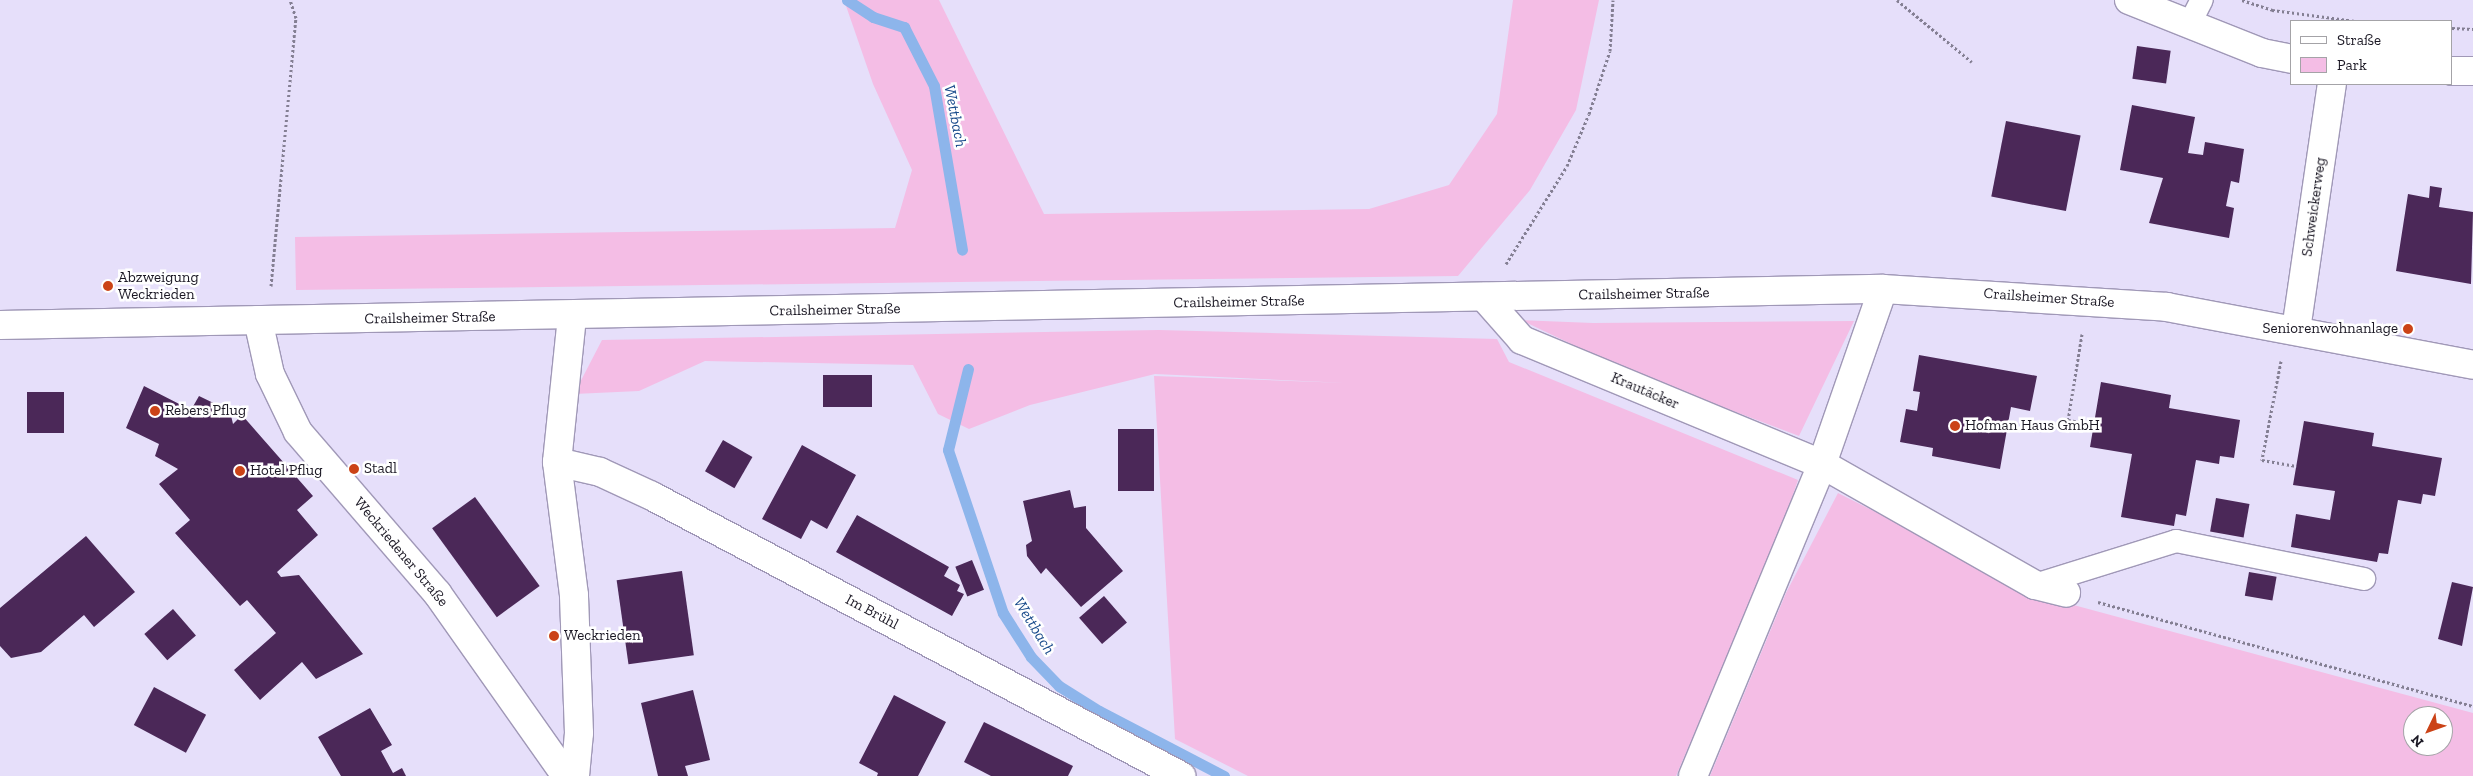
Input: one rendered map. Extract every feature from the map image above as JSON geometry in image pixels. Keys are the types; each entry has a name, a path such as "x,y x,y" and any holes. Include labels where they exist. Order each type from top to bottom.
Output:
{"street":[{"path":"2128,0 2189,25 2290,58"},
{"path":"2453,71 2473,71"},
{"name":"Schweickerweg","path":"2292,329 2332,85"},
{"name":"Crailsheimer Straße","path":"0,324 572,316 1883,289 2087,301 2168,308 2292,329 2473,365"},
{"path":"1693,776 1822,464 1883,289"},
{"name":"Krautäcker","path":"1484,297 1522,340 1822,464 2035,585 2066,593"},
{"path":"572,316 557,462 574,595 579,733 576,776"},
{"name":"Weckriedener Straße","path":"258,320 270,374 298,432 437,593 566,776"},
{"name":"Im Brühl","path":"557,462 600,472 652,496 1181,776"}],"lane":[{"path":"2189,25 2202,0"},
{"path":"2035,585 2176,541 2364,579"}],"path":[{"path":"258,320 274,276 296,18 290,0"},
{"path":"1484,297 1541,211 1574,148 1610,51 1612,0"},
{"path":"1897,0 1972,62"},
{"path":"2242,0 2272,10 2347,20"},
{"path":"2453,28 2473,29"},
{"path":"2087,301 2068,420 2094,424"},
{"path":"2292,329 2262,460 2296,466"},
{"path":"2066,593 2473,706"}],"green space":[{"path":"844,0 939,0 1044,214 1369,209 1449,185 1497,114 1513,0 1599,0 1576,110 1530,190 1458,276 296,290 295,237 895,228 912,170 873,84"},
{"path":"1521,320 1593,323 1854,321 1799,436 1630,372"},
{"path":"1159,330 1497,339 1509,362 1798,480 1780,533 1676,776 1248,776 1175,739 1154,376 1346,383 1155,374 1030,405 969,429 938,414 913,365 705,361 639,391 574,394 602,340"},
{"path":"1838,493 2044,597 2447,706 2403,706 2403,756 2453,756 2453,708 2473,713 2473,776 1710,776 1786,593"}],"building":[{"path":"2137,46 2171,51 2166,83 2132,79"},
{"path":"2132,105 2195,117 2188,153 2203,155 2205,142 2244,149 2239,183 2231,181 2226,206 2234,208 2229,238 2149,223 2163,178 2120,170"},
{"path":"2006,121 2081,136 2066,211 1991,197"},
{"path":"2430,186 2442,188 2439,207 2473,212 2471,284 2396,271 2408,194 2429,198"},
{"name":"Hofman Haus GmbH","path":"1919,355 2037,376 2030,411 2011,407 2000,469 1932,456 1933,448 1900,442 1906,409 1917,411 1920,392 1913,391"},
{"path":"823,375 872,375 872,407 823,407"},
{"path":"2101,382 2171,395 2169,408 2240,420 2234,458 2220,456 2219,464 2196,460 2186,516 2176,514 2174,526 2121,517 2132,454 2090,447"},
{"path":"144,386 191,410 199,396 230,411 233,424 242,415 313,496 297,510 318,535 277,572 281,577 299,575 363,654 316,679 302,662 260,700 234,670 276,633 247,600 240,606 175,533 190,520 159,484 178,469 155,456 159,444 126,428"},
{"path":"27,392 64,392 64,433 27,433"},
{"path":"2304,421 2374,433 2372,446 2442,458 2435,496 2423,494 2421,504 2398,500 2388,554 2379,553 2377,562 2291,547 2296,514 2330,520 2335,491 2293,485"},
{"path":"1118,429 1154,429 1154,491 1118,491"},
{"path":"723,440 752,457 734,488 705,471"},
{"path":"802,445 856,475 827,529 811,520 801,539 762,519"},
{"path":"1070,490 1074,508 1086,506 1086,528 1123,571 1081,607 1046,568 1041,574 1027,556 1026,545 1032,541 1023,501"},
{"path":"475,497 540,586 497,617 432,528"},
{"path":"2216,498 2249,504 2244,537 2210,531"},
{"path":"857,515 949,567 944,576 960,585 957,591 964,594 952,616 836,552"},
{"path":"86,536 135,592 94,627 84,615 41,652 11,658 0,646 0,608"},
{"path":"972,560 984,590 967,596 955,567"},
{"path":"682,571 694,655 628,664 617,580"},
{"path":"2249,572 2277,577 2272,600 2245,596"},
{"path":"2452,582 2473,587 2462,646 2438,639"},
{"path":"1104,596 1127,622 1102,644 1079,618"},
{"path":"173,609 196,635 167,660 144,634"},
{"path":"154,687 206,715 186,753 134,725"},
{"path":"693,690 710,760 685,766 688,776 658,776 641,703"},
{"path":"894,695 946,722 918,776 877,776 878,773 859,763"},
{"path":"370,708 392,745 381,751 393,773 402,768 406,776 341,776 318,737"},
{"path":"984,722 1073,766 1068,776 991,776 964,762"}],"waterway":[{"name":"Wettbach","path":"847,0 873,17 904,27 934,86 962,250"},
{"name":"Wettbach","path":"968,369 948,450 1003,613 1031,657 1059,686 1099,711 1224,776"}],"place":[{"name":"Abzweigung Weckrieden","path":"108,286"},
{"name":"Seniorenwohnanlage","path":"2408,329"},
{"name":"Rebers Pflug","path":"155,411"},
{"name":"Hofman Haus GmbH","path":"1955,426"},
{"name":"Stadl","path":"354,469"},
{"name":"Hotel Pflug","path":"240,471"},
{"name":"Weckrieden","path":"554,636"}]}
